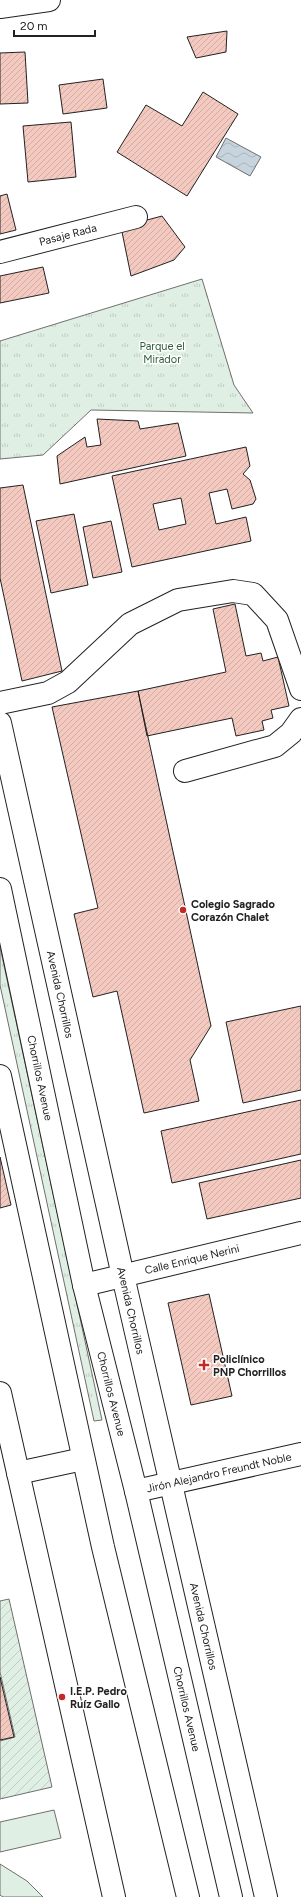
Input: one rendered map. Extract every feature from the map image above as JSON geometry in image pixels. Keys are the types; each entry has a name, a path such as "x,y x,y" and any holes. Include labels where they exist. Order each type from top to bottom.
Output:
{"main road":[{"path":"0,7 49,0"},
{"name":"Pasaje Rada","path":"0,252 136,217"},
{"path":"0,703 48,693 68,682 130,624 178,600 233,591 253,594 277,620 301,689"},
{"path":"185,771 275,746 290,733 301,719"},
{"name":"Avenida Chorrillos","path":"0,723 123,1276 172,1483 266,1897"},
{"name":"Chorrillos Avenue","path":"0,891 84,1285 136,1490 231,1897"},
{"path":"0,1076 103,1547 188,1897"},
{"name":"Calle Enrique Nerini","path":"84,1285 301,1233"},
{"path":"0,1393 114,1897"},
{"name":"Jirón Alejandro Freundt Noble","path":"136,1490 301,1454"},
{"path":"18,1473 83,1459"}],"green space":[{"name":"Parque el Mirador","path":"202,279 234,385 253,413 91,410 43,455 0,459 0,341"},
{"path":"0,947 102,1420 94,1421 0,985"},
{"path":"9,1599 52,1787 0,1799 0,1741 15,1737 0,1672 0,1601"},
{"path":"54,1810 61,1838 0,1852 0,1822"},
{"path":"0,1864 27,1881 43,1897 3,1897 0,1895"}],"water":[{"path":"226,138 261,157 250,176 216,157"}],"building":[{"path":"227,31 226,52 196,58 187,37"},
{"path":"25,52 28,103 0,104 0,53"},
{"path":"103,79 107,108 63,114 59,85"},
{"path":"203,92 238,114 187,196 117,152 146,105 182,126"},
{"path":"71,122 76,177 28,182 23,126"},
{"path":"7,194 16,230 0,234 0,196"},
{"path":"162,216 185,247 174,260 131,276 121,227"},
{"path":"43,267 49,293 0,303 0,276"},
{"path":"97,419 138,421 140,429 178,423 186,456 60,484 57,456 85,437 87,447 101,445"},
{"path":"246,447 250,466 243,474 250,480 256,499 253,504 232,509 227,489 209,493 216,524 246,517 251,541 132,567 112,476","holes":["181,498 186,524 159,530 153,504"]},
{"path":"23,485 62,671 22,681 0,578 0,488"},
{"path":"74,514 88,585 51,593 36,521"},
{"path":"111,521 122,572 93,578 83,527"},
{"path":"235,604 246,656 261,653 263,661 278,657 289,706 271,710 273,718 262,721 264,730 236,736 232,718 147,736 138,691 226,672 213,609"},
{"path":"138,691 211,1026 190,1060 199,1101 144,1113 117,991 93,997 74,914 98,908 52,707"},
{"path":"301,1006 301,1090 243,1103 226,1022"},
{"path":"301,1100 301,1154 172,1183 161,1131"},
{"path":"0,1157 11,1205 0,1208"},
{"path":"301,1160 301,1198 207,1219 199,1183"},
{"name":"Policlínico PNP Chorrillos","path":"209,1294 232,1396 191,1405 168,1303"},
{"path":"0,1677 14,1737 0,1740"}],"place":[{"name":"Colegio Sagrado Corazón Chalet","path":"183,910"},
{"name":"Policlínico PNP Chorrillos","path":"204,1365"},
{"name":"I.E.P. Pedro Ruíz Gallo","path":"62,1697"}]}
